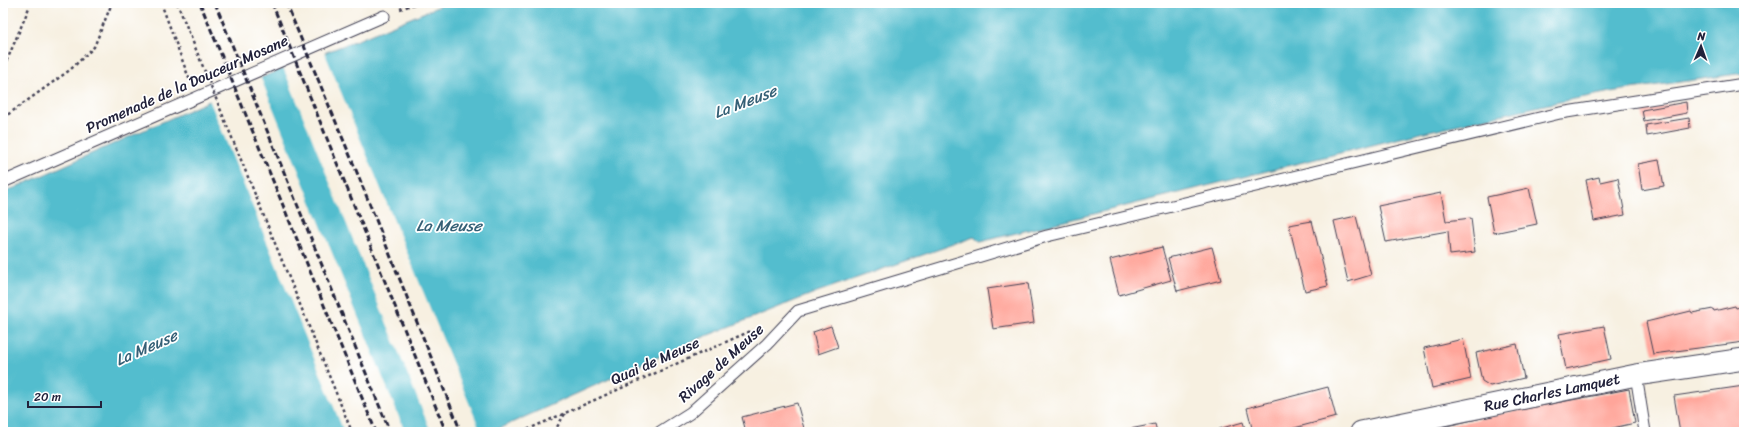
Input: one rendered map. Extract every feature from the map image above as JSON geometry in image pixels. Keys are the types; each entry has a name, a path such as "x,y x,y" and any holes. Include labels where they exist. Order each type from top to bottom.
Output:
{"street":[{"name":"Rue Charles Lamquet","path":"1361,432 1636,375 1744,359"}],"lane":[{"name":"Promenade de la Douceur Mosane","path":"3,182 195,96 384,16"},
{"name":"Rivage de Meuse","path":"660,432 690,413 767,344 798,311 1063,232 1560,113 1744,84"},
{"path":"1636,375 1645,432"}],"path":[{"path":"3,66 8,58 31,3"},
{"path":"3,118 70,70 94,47 112,3"},
{"path":"161,3 195,96"},
{"path":"177,3 352,432"},
{"name":"Quai de Meuse","path":"522,432 757,329"},
{"path":"554,432 566,412"}],"water":[{"name":"La Meuse","path":"447,3 1744,3 1744,73 1616,91 1549,104 1429,131 980,242 974,237 817,292 701,338 491,432 3,432 3,193 272,73"}],"pier":[{"path":"324,51 481,432 431,432 283,67"},
{"path":"260,76 405,432 344,432 209,99"}],"building":[{"path":"1686,102 1687,113 1644,121 1642,110"},
{"path":"1689,118 1690,128 1647,136 1646,125"},
{"path":"1659,160 1664,186 1642,190 1638,164"},
{"path":"1599,177 1600,182 1618,178 1625,215 1594,221 1586,180"},
{"path":"1529,188 1537,224 1494,233 1487,197"},
{"path":"1441,193 1446,221 1471,218 1475,252 1450,255 1448,231 1386,242 1378,206"},
{"path":"1356,216 1371,275 1348,282 1334,221"},
{"path":"1312,221 1328,286 1305,291 1289,225"},
{"path":"1162,247 1171,280 1119,295 1110,260"},
{"path":"1212,247 1221,280 1177,291 1168,258"},
{"path":"1028,283 1034,323 993,329 987,289"},
{"path":"1735,306 1736,308 1744,306 1744,342 1653,354 1646,322 1691,311 1692,313 1713,309 1714,311"},
{"path":"831,326 838,347 818,354 813,332"},
{"path":"1604,326 1611,359 1566,369 1559,334"},
{"path":"1463,339 1471,379 1432,388 1424,348"},
{"path":"1517,344 1524,378 1490,386 1482,381 1476,353"},
{"path":"1744,386 1744,432 1680,432 1674,396"},
{"path":"1328,387 1336,417 1279,432 1253,432 1247,408"},
{"path":"1629,389 1635,423 1595,432 1420,432 1504,413"},
{"path":"797,403 805,432 746,432 742,417"},
{"path":"1243,422 1246,432 1220,432 1219,429"},
{"path":"1155,424 1157,432 1120,432 1120,431"}],"railway":[{"path":"200,3 376,432"},
{"path":"215,3 390,432"},
{"path":"272,3 446,432"},
{"path":"286,3 356,170 461,432"}]}
